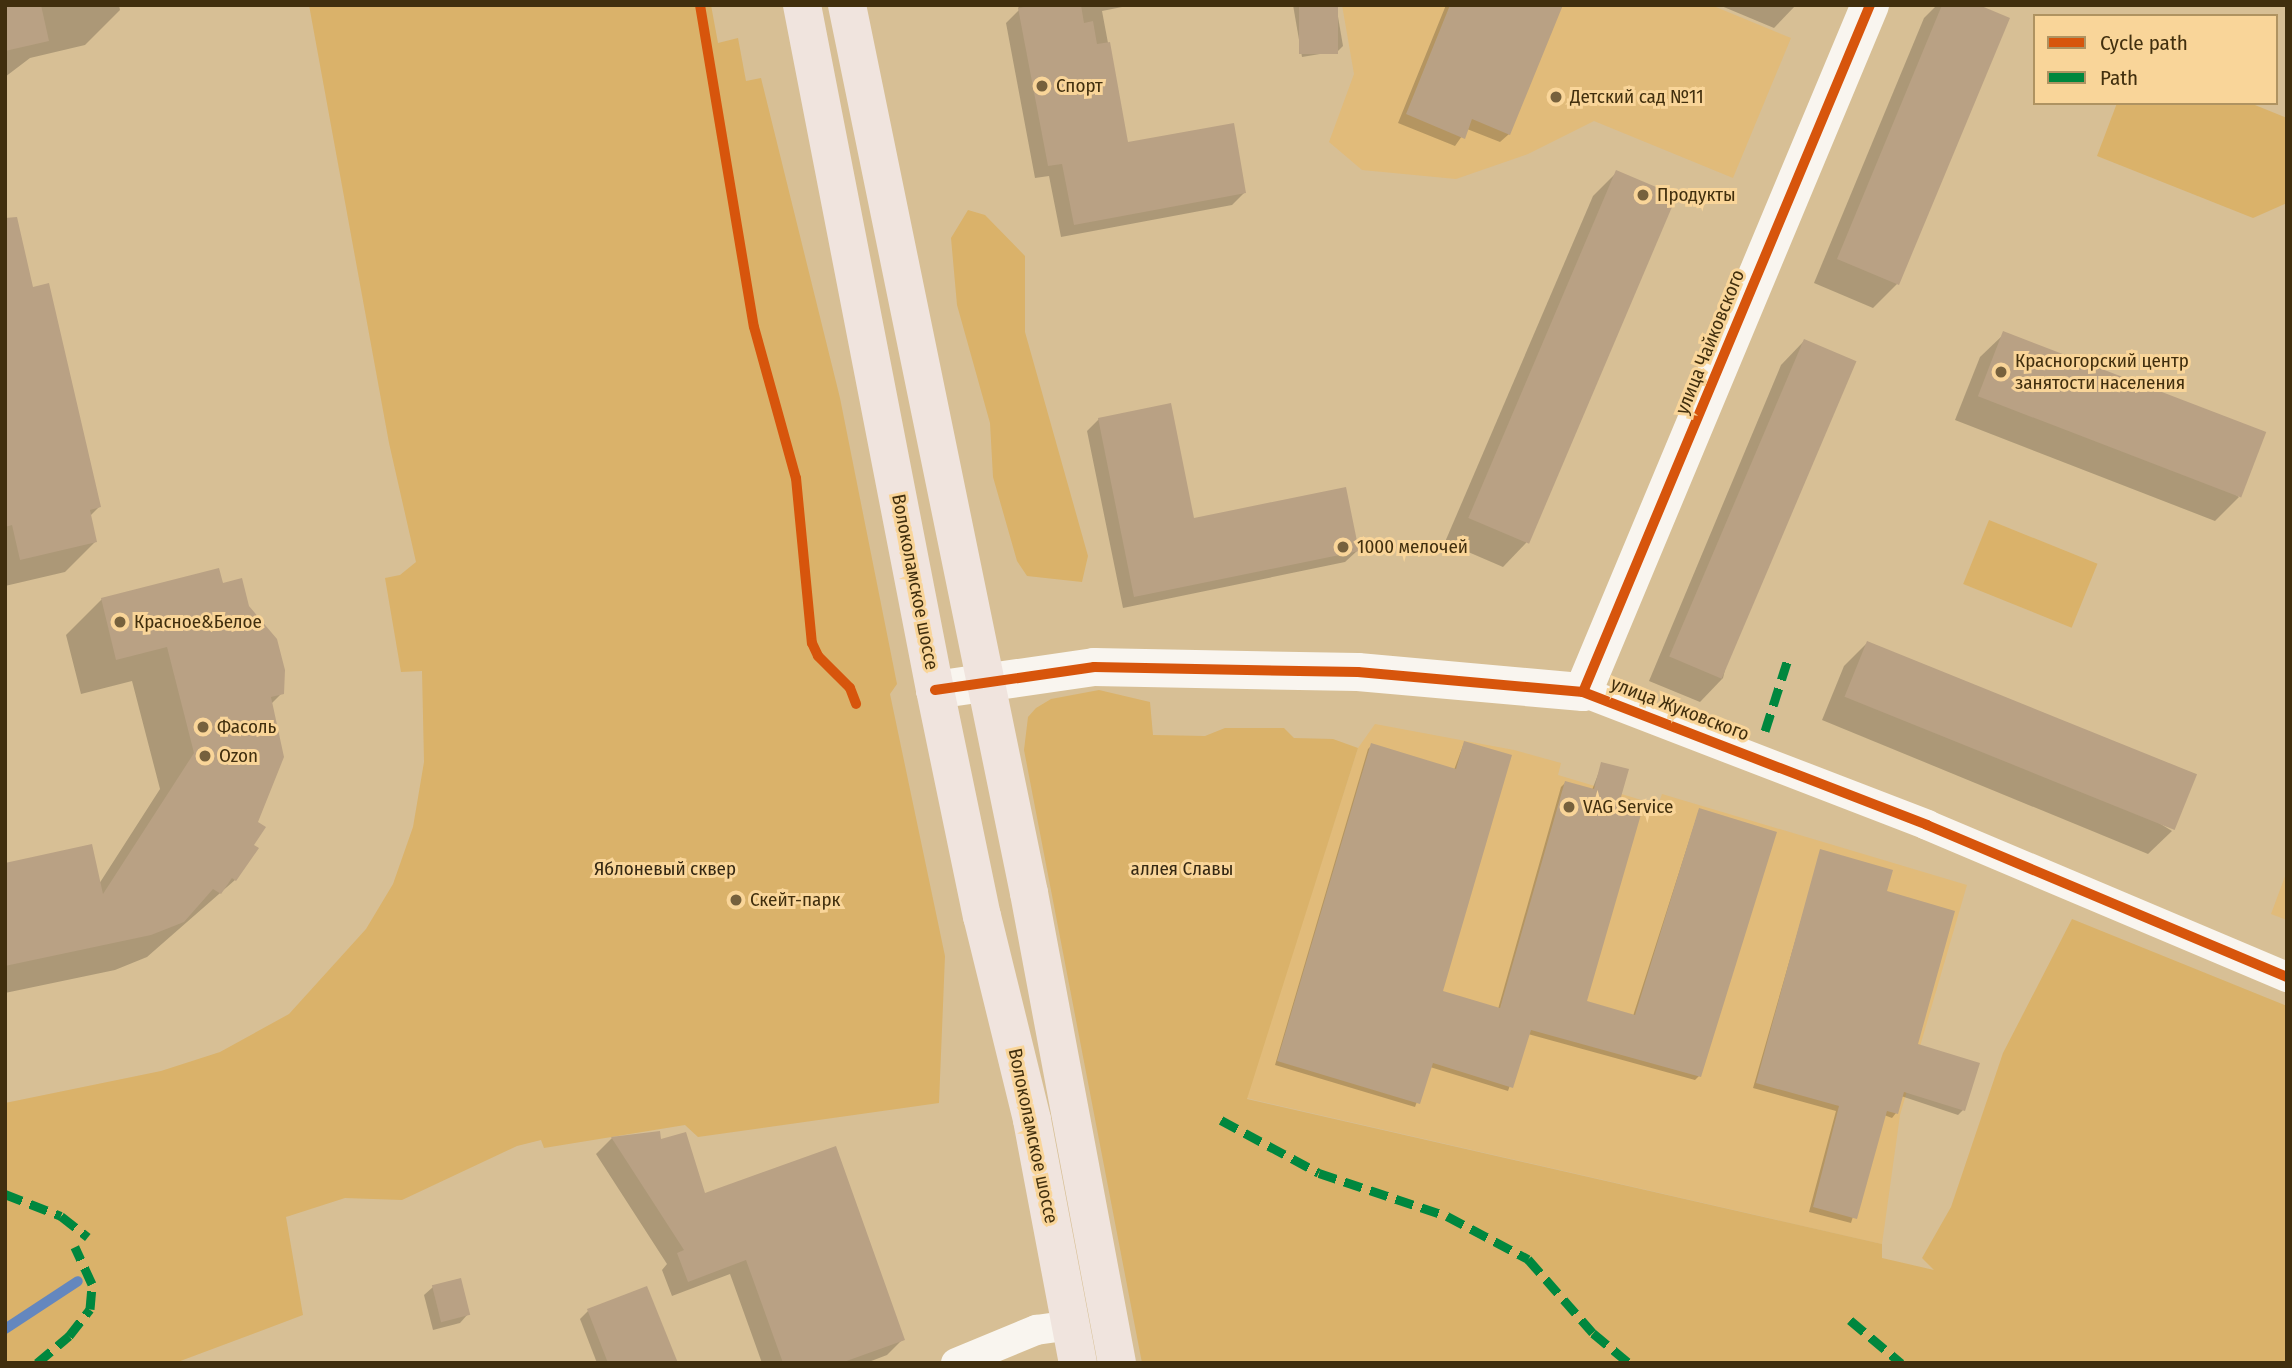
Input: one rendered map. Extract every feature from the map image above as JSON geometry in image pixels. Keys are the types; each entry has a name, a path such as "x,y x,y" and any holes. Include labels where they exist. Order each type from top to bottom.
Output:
{"main road":[{"name":"Волоколамское шоссе","path":"802,5 936,690 982,916 1032,1120 1077,1363"},
{"name":"Волоколамское шоссе","path":"847,5 987,680 1117,1363"}],"street":[{"name":"улица Чайковского","path":"1583,692 1870,5"},
{"name":"улица Жуковского","path":"936,690 987,680 1094,667 1359,672 1583,692 1927,825 2287,977"},
{"path":"956,1363 1036,1330 1072,1325"}],"shaded area":[{"name":"Детский сад №11","path":"1342,5 1711,5 1791,38 1733,178 1594,121 1528,154 1456,179 1362,170 1329,142 1354,74"},
{"path":"1375,724 1514,750 1561,763 1558,775 1658,805 1662,794 1967,885 1900,1115 1882,1244 1246,1098 1358,748"},
{"path":"2287,871 2287,920 2271,914"}],"green space":[{"name":"Яблоневый сквер","path":"309,5 711,5 718,43 738,38 746,81 761,78 840,398 897,684 890,694 945,956 939,1103 698,1137 685,1125 544,1148 541,1140 517,1146 402,1200 345,1198 286,1217 303,1315 175,1363 5,1363 5,1103 161,1071 220,1052 289,1014 366,929 393,884 413,827 424,762 422,671 401,672 385,578 400,575 416,562 389,443"},
{"path":"2116,105 2255,105 2287,118 2287,203 2253,218 2097,156"},
{"path":"968,210 985,215 1025,256 1025,332 1088,556 1082,582 1027,576 1017,561 993,477 990,423 957,305 951,238"},
{"path":"1989,520 2097,564 2072,628 1963,584"},
{"name":"аллея Славы","path":"1099,690 1150,702 1153,735 1205,736 1225,728 1284,728 1294,738 1333,739 1358,748 1247,1099 1882,1244 1882,1258 1934,1270 1922,1258 1951,1207 2003,1053 2072,919 2287,1006 2287,1363 1142,1363 1024,750 1028,717 1036,708 1051,699"}],"building":[{"path":"5,5 41,5 49,41 5,51"},
{"path":"1035,5 1081,5 1084,23 1093,21 1097,44 1110,42 1128,142 1234,123 1246,193 1074,225 1062,164 1048,166 1018,8"},
{"path":"1299,5 1338,5 1338,54 1299,54"},
{"path":"1450,5 1563,5 1510,135 1472,119 1465,139 1406,114"},
{"path":"1942,5 1979,5 2010,18 1899,285 1837,259"},
{"path":"1616,170 1677,196 1529,544 1468,518"},
{"path":"17,217 33,287 49,283 101,507 90,510 97,542 20,560 12,525 5,527 5,218"},
{"path":"2003,331 2266,432 2241,497 1978,396"},
{"path":"1804,339 1856,361 1722,679 1669,657"},
{"path":"1171,403 1194,518 1346,487 1359,551 1134,597 1098,418"},
{"path":"219,568 223,583 242,578 249,606 277,639 285,670 284,694 271,697 284,757 258,822 266,827 254,845 259,848 236,881 232,878 221,894 213,889 184,922 151,935 5,966 5,863 92,844 103,894 194,753 167,647 116,660 101,598"},
{"path":"1867,641 2197,774 2175,830 1845,697"},
{"path":"1464,741 1512,755 1443,991 1500,1008 1565,781 1594,789 1601,762 1629,769 1621,797 1644,804 1587,1001 1635,1015 1699,808 1777,832 1701,1077 1531,1030 1513,1088 1433,1063 1420,1104 1277,1061 1371,743 1456,769"},
{"path":"1820,849 1893,870 1887,891 1955,911 1918,1044 1980,1063 1965,1111 1904,1092 1898,1114 1887,1111 1857,1219 1813,1207 1839,1106 1756,1083"},
{"path":"660,1131 661,1139 686,1132 705,1193 836,1146 905,1340 841,1363 783,1363 746,1260 688,1282 677,1253 684,1250 611,1137"},
{"path":"461,1278 470,1315 441,1322 432,1285"},
{"path":"647,1286 678,1363 608,1363 587,1309"}],"waterway":[{"path":"5,1329 78,1281"}],"marked path":[{"path":"1765,731 1789,656"},
{"path":"1221,1120 1319,1173 1447,1216 1528,1259 1593,1333 1629,1363"},
{"path":"5,1194 61,1216 88,1237"},
{"path":"37,1363 69,1336 90,1309 92,1284 75,1247"},
{"path":"1850,1320 1901,1363"}],"cycle path":[{"path":"700,5 754,327 796,478 812,643 818,656 850,688 856,704"},
{"path":"1583,692 1870,5"},
{"path":"935,690 1094,667 1358,672 1583,692 1927,825 2287,977"}],"place":[{"name":"Спорт","path":"1042,86"},
{"name":"Детский сад №11","path":"1556,97"},
{"name":"Продукты","path":"1643,195"},
{"name":"Красногорский центр занятости населения","path":"2001,372"},
{"name":"1000 мелочей","path":"1343,547"},
{"name":"Красное&Белое","path":"120,622"},
{"name":"Фасоль","path":"203,727"},
{"name":"Ozon","path":"205,756"},
{"name":"VAG Service","path":"1569,807"},
{"name":"Скейт-парк","path":"736,900"}]}
